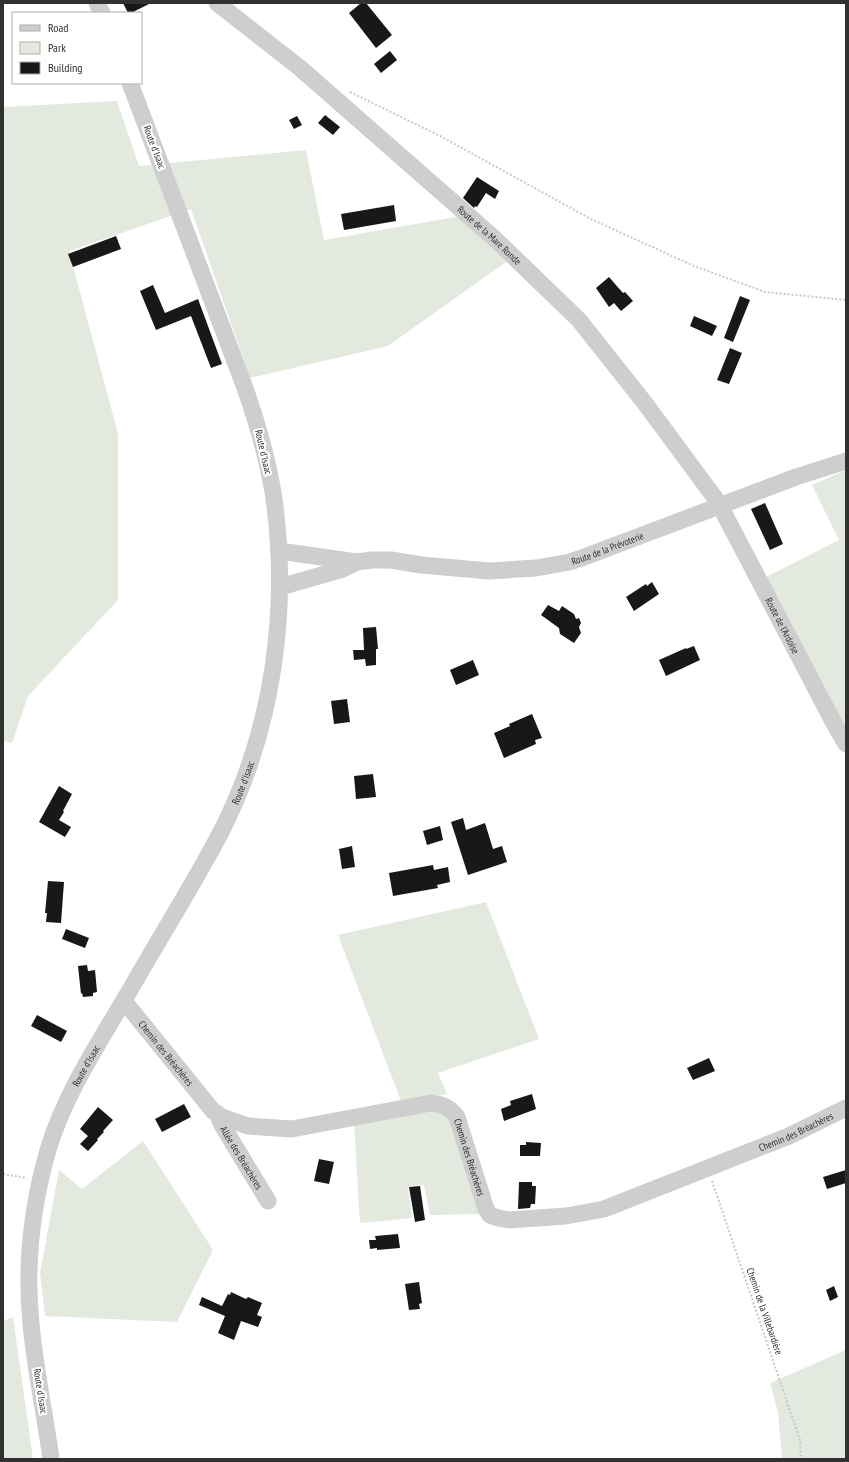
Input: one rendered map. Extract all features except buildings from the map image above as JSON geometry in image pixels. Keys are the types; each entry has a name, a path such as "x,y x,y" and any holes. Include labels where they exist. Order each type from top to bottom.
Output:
{"street":[{"path":"96,3 101,12"},
{"name":"Route de la Mare Ronde","path":"217,3 300,68 495,239 579,320 644,402 720,506"},
{"name":"Route d'Isaac","path":"51,1459 31,1325 29,1297 30,1245 40,1180 49,1147 63,1110 80,1076 222,830 248,768 263,718 270,684 280,587 272,490 258,424 130,84"},
{"name":"Route de la Prévoterie","path":"278,551 357,562 391,560 489,571 536,568 570,562 796,478 846,461"},
{"name":"Route de l'Ardoise","path":"720,506 846,744"},
{"name":"Route de la Prévoterie","path":"280,587 343,569 357,562"},
{"name":"Chemin des Bréachères","path":"124,1001 213,1111 248,1126 292,1129 431,1104 439,1104 448,1107 458,1118 486,1209 490,1215 509,1220 566,1216 604,1210 789,1136 846,1108"},
{"name":"Allée des Bréachères","path":"217,1113 222,1125 268,1201"}],"path":[{"path":"344,90 440,136 591,219 694,266 765,292 846,300"},
{"name":"Chemin de la Villebardière","path":"708,1168 800,1440 801,1459"},
{"path":"3,1174 40,1180"}],"green space":[{"path":"117,101 139,166 306,150 324,240 461,216 506,262 388,346 250,378 191,209 69,251 118,434 118,600 28,696 12,743 3,741 3,107"},
{"path":"846,470 846,751 752,584 839,540 812,485"},
{"path":"486,902 539,1039 438,1073 447,1094 401,1101 338,935"},
{"path":"440,1109 451,1116 485,1214 430,1215 424,1185 408,1186 412,1218 360,1223 354,1123"},
{"path":"143,1141 213,1250 177,1322 45,1316 40,1273 59,1170 82,1189"},
{"path":"13,1317 33,1459 3,1459 3,1321"},
{"path":"846,1350 846,1459 782,1459 778,1412 770,1383"}]}
